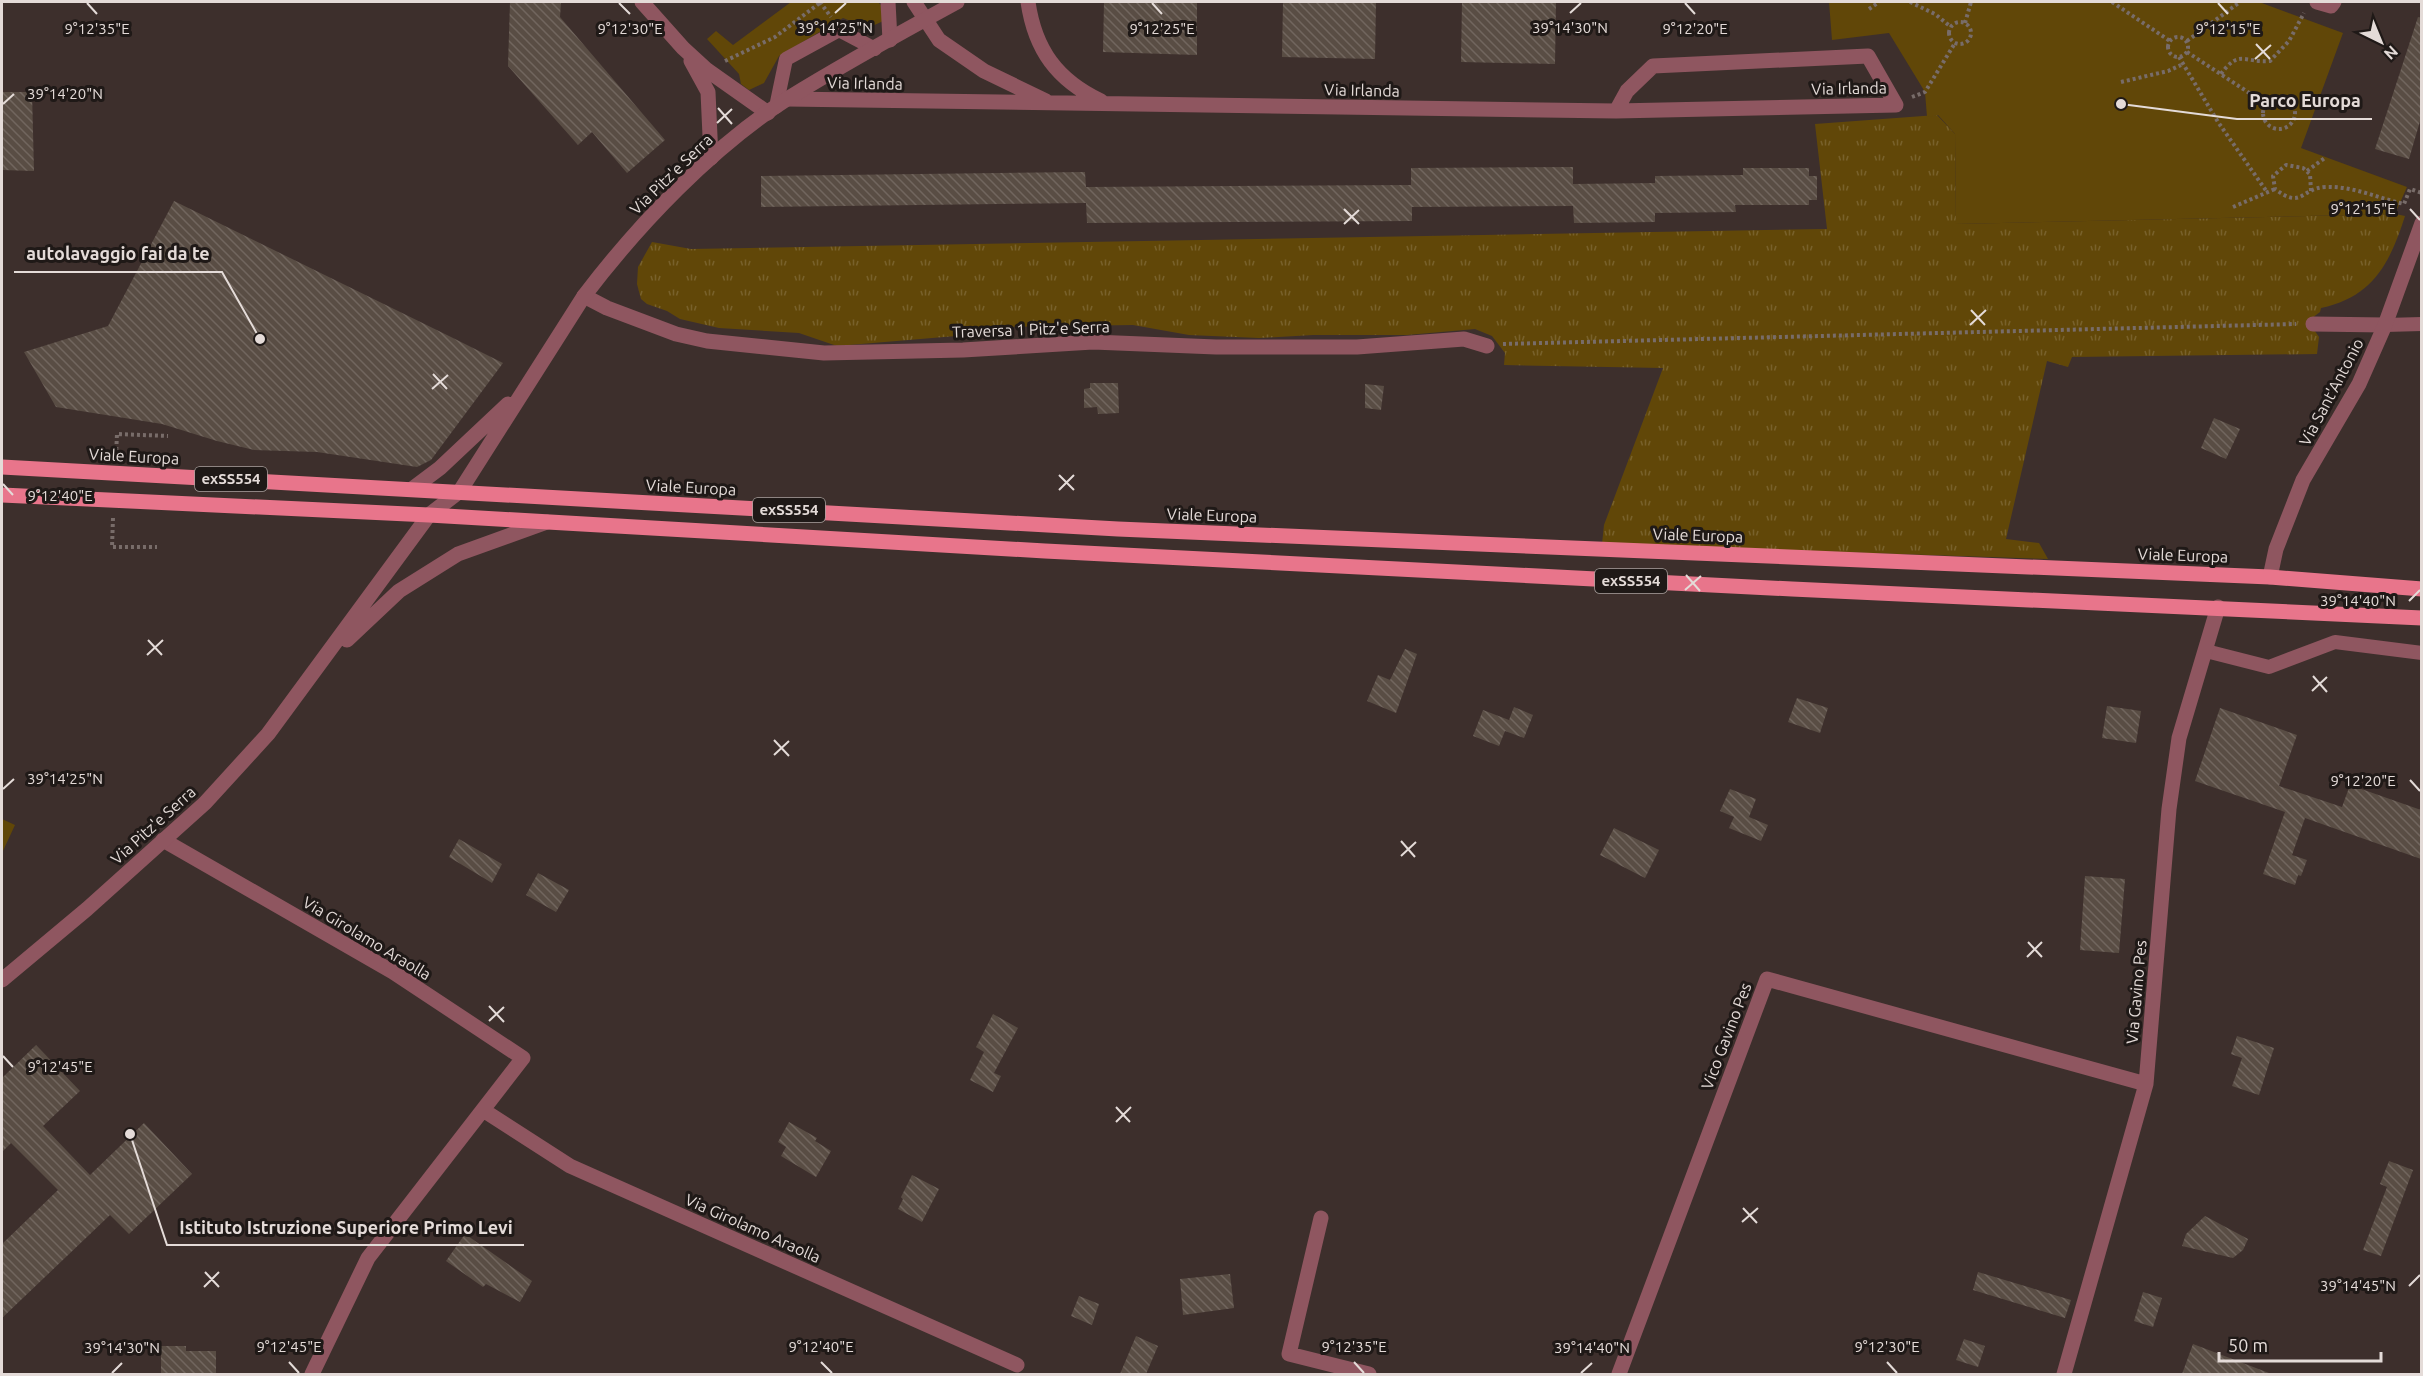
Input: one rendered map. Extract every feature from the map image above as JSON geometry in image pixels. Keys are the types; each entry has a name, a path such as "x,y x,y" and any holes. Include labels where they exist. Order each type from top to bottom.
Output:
{"main road":[{"name":"Viale Europa","path":"2,467 1118,529 2270,577 2421,589"},
{"name":"exSS554","path":"2,495 429,515 1045,551 2421,618"}],"street":[{"path":"642,2 683,48 736,93 777,106"},
{"path":"888,2 890,40"},
{"name":"Via Irlanda","path":"914,2 939,40 984,72 1052,103"},
{"name":"Via Pitz'e Serra","path":"2,980 87,909 205,803 268,734 429,515 460,491 523,390 601,273 678,189 711,158 777,106 957,2"},
{"name":"Via Irlanda","path":"1028,2 1031,26 1048,59 1066,81 1107,104"},
{"path":"2311,6 2331,6 2334,2"},
{"path":"683,48 708,92 711,158"},
{"name":"Via Irlanda","path":"777,106 1052,103 1616,111 1896,105 1868,56 1653,66 1627,91 1616,111"},
{"name":"Via Sant'Antonio","path":"2270,577 2276,549 2303,480 2359,384 2385,325 2421,223"},
{"name":"Traversa 1 Pitz'e Serra","path":"584,296 607,308 676,334 707,341 825,353 963,350 1093,342 1216,347 1357,347 1464,339 1487,346"},
{"path":"2313,324 2385,325"},
{"name":"Via Pitz'e Serra","path":"412,489 440,468 523,390"},
{"name":"Via Pitz'e Serra","path":"310,679 358,629 399,591 458,554 547,522"},
{"name":"Via Gavino Pes","path":"2064,1374 2146,1084 2169,808 2180,738 2218,607"},
{"name":"Via Girolamo Araolla","path":"163,840 393,972 523,1058 368,1258 312,1374"},
{"name":"Vico Gavino Pes","path":"1619,1374 1767,979 2146,1084"},
{"name":"Via Girolamo Araolla","path":"483,1110 570,1166 1017,1365"},
{"path":"1321,1218 1288,1354 1369,1374"}],"lane":[{"path":"777,106 786,59 839,30 875,49"},
{"path":"2385,325 2421,324"},
{"path":"2206,651 2269,668 2335,642 2421,653"}],"path":[{"path":"720,63 775,37 821,2"},
{"path":"1869,9 1878,2"},
{"path":"1911,2 1935,14 1951,27"},
{"path":"1965,23 1971,2"},
{"path":"2112,2 2170,41"},
{"path":"2187,41 2240,2"},
{"path":"2222,74 2230,62 2240,58 2258,62 2270,61 2289,41 2311,6"},
{"path":"1957,22 1965,23 1971,32 1969,39 1964,44 1955,43 1950,37 1951,27 1957,22"},
{"path":"2178,36 2187,41 2189,47 2187,52 2179,57 2173,56 2169,51 2170,41 2178,36"},
{"path":"1896,105 1925,92 1955,43"},
{"path":"2187,52 2266,104"},
{"path":"2179,57 2181,65 2267,192"},
{"path":"2121,82 2169,71 2181,65"},
{"path":"2275,98 2286,98 2295,111 2293,121 2284,128 2270,126 2264,118 2266,104 2275,98"},
{"path":"2307,171 2326,157"},
{"path":"2311,191 2310,174 2303,168 2286,165 2273,177 2275,189 2287,198 2296,199 2323,187 2347,188 2404,204 2410,189 2421,193"},
{"path":"2233,207 2275,189"},
{"path":"1487,346 1514,343 1888,333 2085,331 2313,324"},
{"path":"117,434 168,436"},
{"path":"112,547 157,547"}],"green space":[{"path":"791,2 878,2 892,17 868,28 843,18 779,56 764,83 749,90 741,84 739,74 707,39 716,31 733,45"},
{"path":"1829,2 2259,2 2343,33 2301,148 2407,187 2395,214 1956,224 1955,134 1938,115 1927,117 1925,92 1889,33 1832,40"},
{"path":"1937,115 1955,134 1956,224 2395,214 2405,216 2393,249 2377,276 2354,296 2321,308 2320,312 2308,321 2319,337 2317,354 2072,357 2068,367 2047,361 2006,539 2039,543 2048,559 1602,544 1604,525 1663,368 1504,365 1505,353 1492,336 1475,329 1407,335 1313,335 1259,338 1189,335 1133,325 1002,327 956,336 837,346 799,333 719,328 680,319 667,311 647,304 641,299 637,284 638,267 652,242 691,249 1827,229 1815,124"},
{"path":"2,819 15,825 2,853"}],"building":[{"path":"510,2 561,2 560,17 665,140 627,173 592,132 578,145 508,66"},
{"path":"1104,2 1197,2 1197,55 1103,52"},
{"path":"1283,2 1376,2 1375,59 1282,57"},
{"path":"1462,2 1556,2 1555,64 1461,62"},
{"path":"2418,17 2421,18 2421,118 2409,159 2375,149"},
{"path":"2,92 32,92 34,171 2,170"},
{"path":"1573,167 1573,184 1655,183 1655,176 1743,175 1743,168 1809,168 1809,176 1817,176 1817,200 1809,200 1809,205 1735,205 1736,212 1655,213 1655,222 1574,223 1573,206 1412,207 1412,221 1087,223 1086,203 761,207 761,176 1085,172 1086,187 1411,185 1411,168"},
{"path":"174,201 503,363 431,460 417,467 317,452 254,450 162,424 56,407 24,352 108,326"},
{"path":"1090,383 1118,383 1119,413 1098,414 1097,407 1084,408 1084,389 1090,388"},
{"path":"1365,384 1384,386 1381,410 1365,408"},
{"path":"2214,418 2240,429 2226,459 2201,448"},
{"path":"1405,649 1417,654 1396,713 1367,701 1378,675 1390,680"},
{"path":"1797,698 1828,708 1820,733 1788,722"},
{"path":"2107,706 2141,711 2136,743 2102,738"},
{"path":"1514,707 1533,715 1524,738 1505,731 1499,746 1473,736 1483,710 1509,720"},
{"path":"2220,708 2297,735 2279,786 2342,807 2350,785 2421,810 2421,859 2305,818 2292,855 2307,860 2295,885 2263,874 2285,812 2195,781"},
{"path":"1730,789 1756,799 1749,817 1768,825 1761,841 1729,828 1734,817 1720,811"},
{"path":"1614,828 1659,850 1645,878 1600,855"},
{"path":"459,839 502,864 492,883 449,857"},
{"path":"538,873 569,890 556,912 526,895"},
{"path":"2085,876 2125,879 2119,953 2080,950"},
{"path":"993,1014 1018,1028 994,1073 1001,1076 993,1092 970,1080 984,1052 976,1047"},
{"path":"2237,1036 2274,1048 2259,1095 2232,1086 2242,1058 2231,1054"},
{"path":"36,1045 80,1091 43,1126 90,1175 144,1123 192,1174 129,1234 110,1215 2,1318 2,1244 58,1190 11,1143 2,1152 2,1078"},
{"path":"789,1122 817,1138 815,1141 831,1151 816,1177 781,1156 786,1147 778,1142"},
{"path":"2389,1161 2413,1170 2381,1256 2363,1250 2387,1187 2380,1184"},
{"path":"912,1175 939,1189 922,1222 898,1209"},
{"path":"2205,1216 2248,1239 2243,1250 2233,1258 2182,1246 2186,1234"},
{"path":"465,1234 532,1281 520,1302 486,1284 483,1287 446,1261"},
{"path":"1978,1272 2071,1300 2065,1318 1973,1290"},
{"path":"1230,1274 1234,1308 1183,1315 1180,1279"},
{"path":"2143,1292 2162,1298 2153,1327 2134,1321"},
{"path":"1079,1296 1099,1304 1092,1325 1071,1316"},
{"path":"1136,1336 1158,1346 1146,1374 1120,1374"},
{"path":"1964,1339 1985,1346 1978,1367 1956,1360"},
{"path":"2193,1344 2269,1373 2182,1374"},
{"path":"161,1346 186,1346 186,1351 216,1351 216,1374 161,1374"}],"place":[{"name":"Parco Europa","path":"2121,104"},
{"name":"autolavaggio fai da te","path":"260,339"},
{"name":"Istituto Istruzione Superiore Primo Levi","path":"130,1134"}]}
